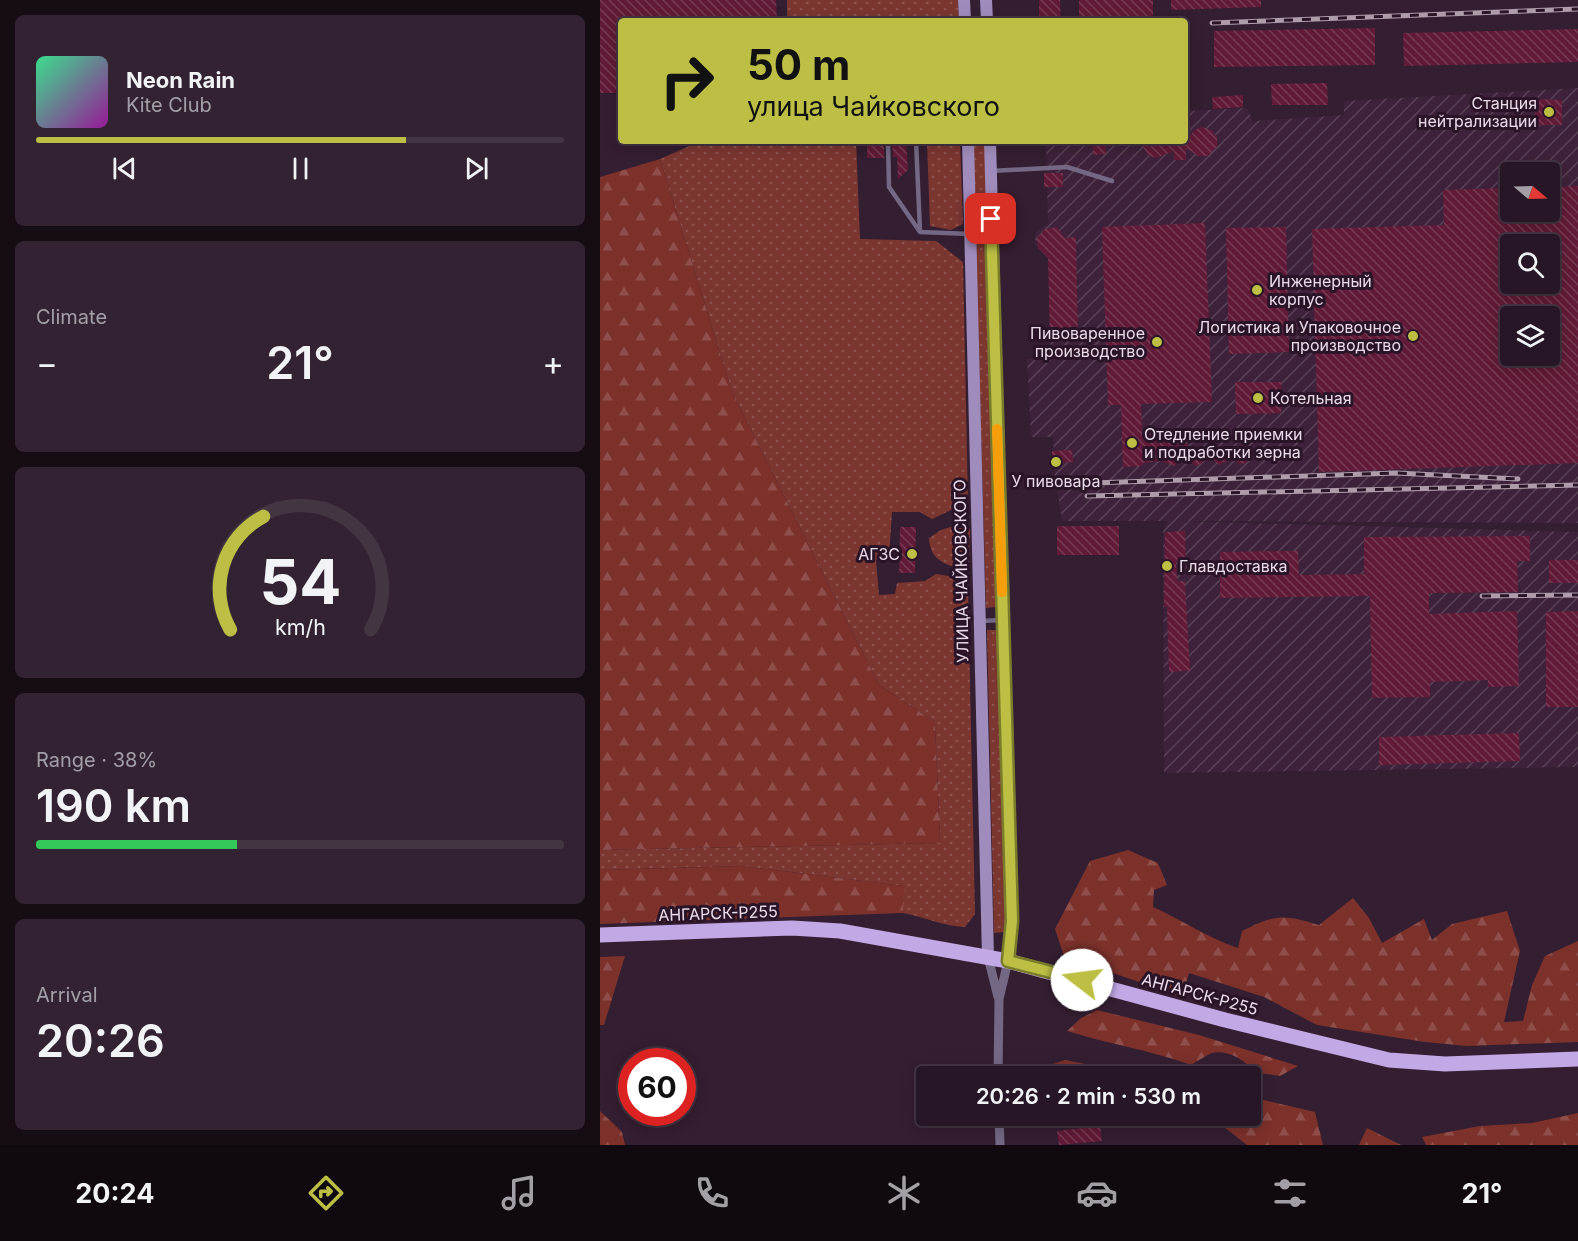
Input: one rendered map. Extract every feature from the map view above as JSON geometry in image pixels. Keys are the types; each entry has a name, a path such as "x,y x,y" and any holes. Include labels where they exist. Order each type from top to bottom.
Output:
{"main road":[{"path":"964,0 965,18"},
{"path":"986,0 987,18"},
{"name":"УЛИЦА ЧАЙКОВСКОГО","path":"968,144 988,957"},
{"name":"УЛИЦА ЧАЙКОВСКОГО","path":"990,144 1012,921 1008,961"},
{"name":"АНГАРСК-Р255","path":"600,934 792,928 840,931 1008,961 1225,1020 1389,1060 1445,1064 1578,1059"}],"street":[{"name":"УЛИЦА ЧАЙКОВСКОГО","path":"988,957 999,999"},
{"name":"УЛИЦА ЧАЙКОВСКОГО","path":"998,1066 999,999 1008,961"},
{"path":"1000,1126 1003,1144"}],"lane":[{"path":"888,144 889,187 920,232"},
{"path":"916,144 920,232"},
{"path":"990,171 1067,167 1112,181"},
{"path":"920,232 970,234"},
{"path":"978,622 1003,620"}],"shaded area":[{"path":"787,0 958,0 959,18 787,18"},
{"path":"1578,88 1578,523 1175,521 1578,532 1578,767 1164,773 1163,532 1168,521 1062,521 1054,471 1053,437 1031,437 1027,359 1051,358 1048,256 1035,244 1035,233 1048,223 1046,144 1188,144 1188,111 1247,108 1253,121 1344,115 1344,101"},
{"path":"694,144 856,144 860,239 936,241 963,262 968,502 932,519 920,512 892,512 889,557 876,560 879,595 895,594 897,583 925,581 936,574 960,578 968,590 975,914 965,927 903,913 903,886 741,866 600,870 600,850 940,843 935,722 879,685 732,392 660,159"},
{"path":"927,144 960,144 963,224 951,230 930,226"},
{"path":"973,144 985,144 997,607 986,608"},
{"path":"960,524 970,529 969,564 961,569 935,556 929,538 941,530"},
{"path":"987,630 999,630 1005,932 994,933"}],"green space":[{"path":"660,159 732,392 879,685 935,722 940,843 600,850 600,177"},
{"path":"1128,850 1158,863 1167,885 1154,890 1153,907 1238,948 1242,931 1253,925 1272,919 1288,918 1319,925 1353,898 1369,918 1382,943 1424,919 1432,940 1452,924 1507,911 1520,951 1504,1022 1523,1021 1532,985 1545,956 1578,941 1578,1042 1467,1046 1425,1042 1317,1025 1264,997 1189,973 1182,997 1064,956 1055,929 1090,861"},
{"path":"741,866 904,886 903,913 600,924 600,870"},
{"path":"625,956 604,1025 600,1025 600,957"},
{"path":"1097,1010 1199,1035 1298,1066 1280,1076 1261,1073 1261,1066 1248,1066 1236,1056 1218,1052 1209,1054 1191,1065 1067,1031 1081,1018"},
{"path":"1065,1060 1095,1066 1053,1066"},
{"path":"1261,1099 1315,1112 1323,1145 1247,1145 1223,1126 1261,1126"},
{"path":"600,1111 622,1132 625,1145 600,1145"},
{"path":"1578,1113 1578,1145 1426,1145 1422,1137 1480,1126 1532,1123"},
{"path":"1367,1128 1401,1145 1359,1145"}],"building":[{"path":"600,0 776,0 777,18 618,18 618,93 600,93"},
{"path":"1039,0 1060,0 1061,18 1039,18"},
{"path":"1079,0 1153,0 1153,18 1079,18"},
{"path":"1171,0 1261,0 1261,7 1171,10"},
{"path":"1375,28 1375,65 1214,67 1214,31"},
{"path":"1578,29 1578,62 1404,66 1403,33"},
{"path":"1327,83 1328,105 1272,105 1271,84"},
{"path":"1243,95 1243,107 1213,109 1212,97"},
{"name":"Станция нейтрализации","path":"1535,99 1562,100 1562,125 1508,125 1508,115 1535,115"},
{"path":"1202,127 1211,130 1217,137 1217,146 1208,156 1198,156 1186,148 1186,160 1174,160 1174,151 1156,158 1148,155 1143,147 1142,144 1188,144 1188,139 1194,130"},
{"path":"867,144 884,144 884,158 867,158"},
{"path":"892,144 906,144 908,170 898,179 897,157 893,157"},
{"path":"1093,144 1106,144 1106,154 1093,155"},
{"path":"1044,173 1063,173 1063,187 1044,187"},
{"name":"Логистика и Упаковочное производство","path":"1578,186 1578,463 1319,472 1312,229 1444,225 1443,190 1500,188 1500,222 1560,222 1560,187"},
{"name":"Пивоваренное производство","path":"1205,223 1212,402 1141,404 1142,436 1153,433 1160,437 1167,433 1175,435 1184,431 1188,437 1187,446 1198,448 1207,456 1202,463 1196,466 1183,457 1175,466 1161,461 1143,463 1143,466 1123,467 1121,405 1108,405 1102,227"},
{"path":"1057,227 1065,238 1076,237 1078,339 1050,341 1048,258 1038,248 1037,238 1045,229"},
{"name":"Инженерный корпус","path":"1286,227 1289,352 1229,354 1226,228"},
{"name":"Котельная","path":"1235,382 1281,382 1281,413 1236,414"},
{"path":"1242,445 1248,447 1251,454 1246,463 1239,464 1232,458 1219,465 1209,456 1215,447 1222,446 1230,453"},
{"path":"1072,450 1073,462 1052,463 1052,451"},
{"path":"1057,526 1119,526 1119,555 1057,555"},
{"path":"900,527 916,527 915,573 899,573"},
{"path":"1185,531 1186,561 1176,561 1177,581 1185,581 1190,671 1169,672 1167,607 1164,607 1165,532"},
{"path":"1530,536 1530,561 1517,561 1518,592 1429,593 1429,614 1517,611 1519,686 1488,687 1488,680 1430,682 1430,697 1372,698 1370,596 1220,598 1220,552 1298,551 1299,575 1364,574 1364,537"},
{"path":"1549,560 1578,560 1578,583 1549,583"},
{"path":"1578,611 1578,707 1546,707 1546,612"},
{"path":"1519,733 1520,761 1379,765 1379,737"},
{"path":"1100,1126 1102,1141 1059,1145 1057,1131"}],"railway":[{"path":"1212,23 1578,9"},
{"path":"1092,483 1396,473 1518,479"},
{"path":"1087,496 1578,485"},
{"path":"1482,596 1578,595"}],"slow traffic":[{"path":"997,429 1002,592"}],"place":[{"name":"Станция нейтрализации","path":"1549,112"},
{"name":"Инженерный корпус","path":"1257,290"},
{"name":"Логистика и Упаковочное производство","path":"1413,336"},
{"name":"Пивоваренное производство","path":"1157,342"},
{"name":"Котельная","path":"1258,398"},
{"name":"Отедление приемки и подработки зерна","path":"1132,443"},
{"name":"У пивовара","path":"1056,462"},
{"name":"АГЗС","path":"912,554"},
{"name":"Главдоставка","path":"1167,566"}],"route":[{"path":"991,219 1012,921 1008,961 1082,980"}]}
